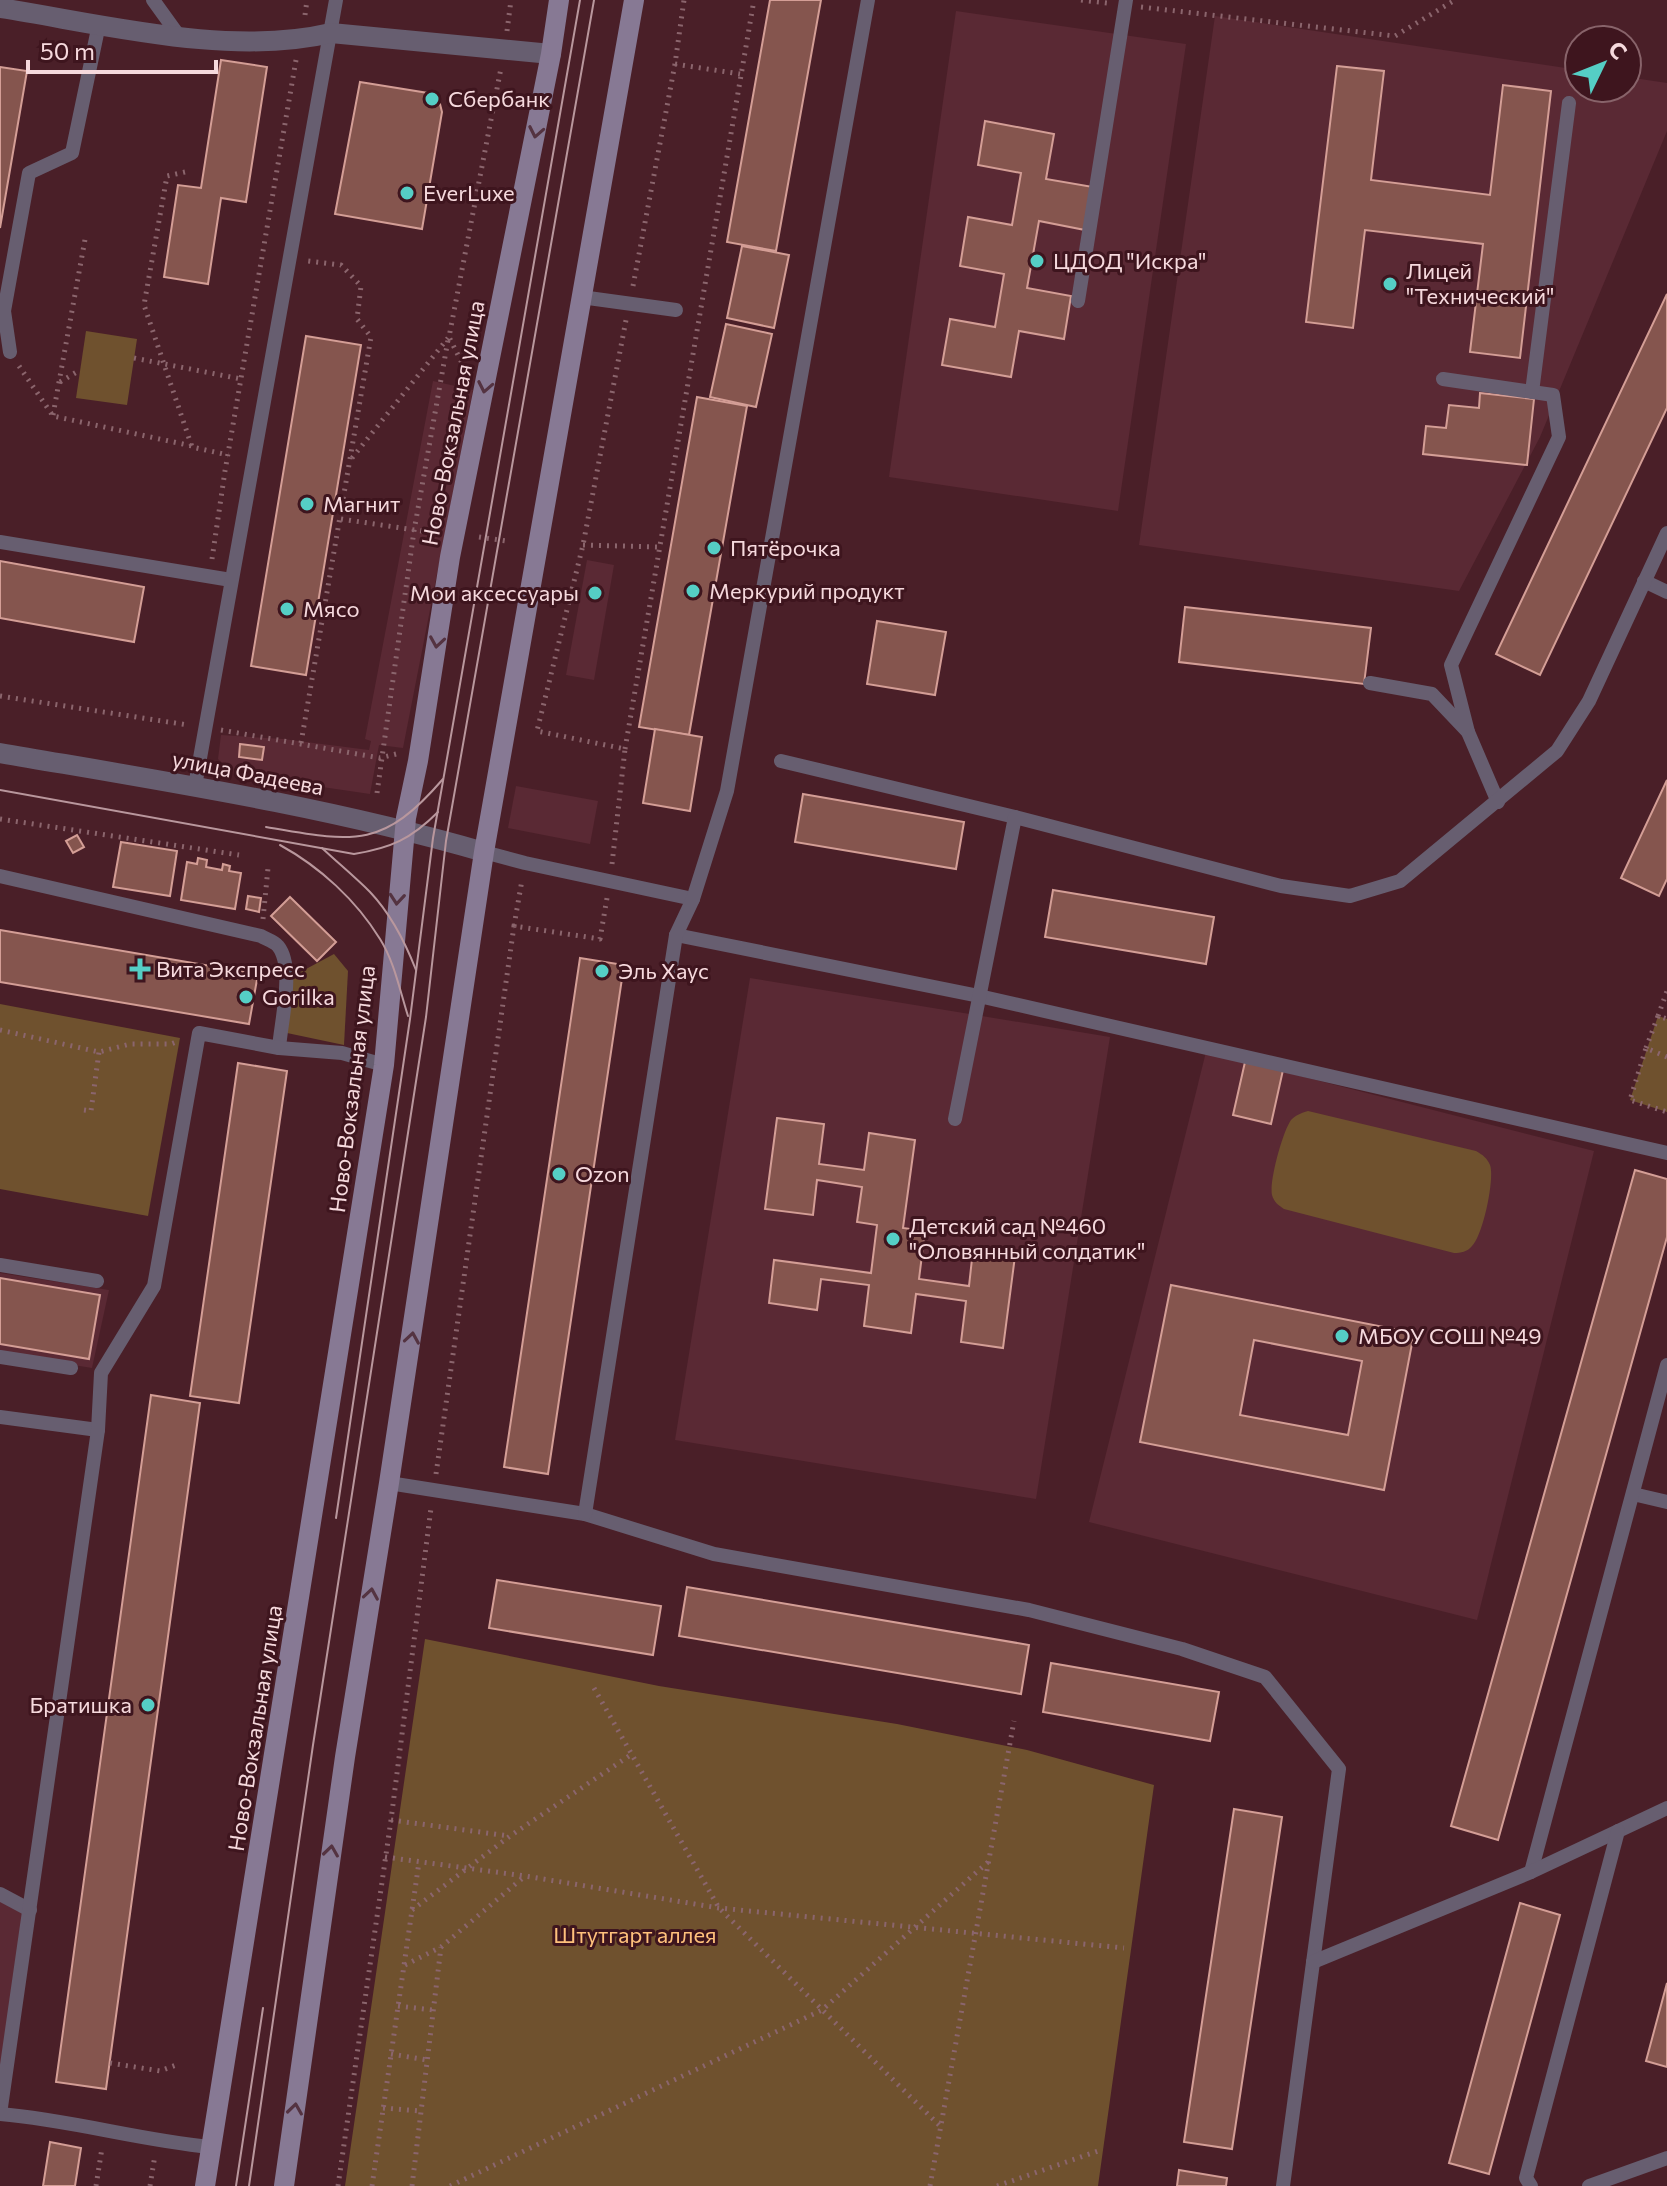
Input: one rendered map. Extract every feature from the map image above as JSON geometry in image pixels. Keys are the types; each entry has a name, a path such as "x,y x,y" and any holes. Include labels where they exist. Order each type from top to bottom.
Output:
{"main road":[{"name":"Ново-Вокзальная улица","path":"205,2186 384,1065 404,828 418,761 450,557 551,54 559,0"},
{"path":"284,2186 345,1757 484,852 634,0"}],"street":[{"path":"0,8 207,41 300,41 331,33 551,54"},
{"name":"улица Фадеева","path":"0,753 195,786 404,828 484,852"}],"lane":[{"path":"195,786 336,0"},
{"path":"585,1514 676,935 693,899 727,791 868,0"},
{"path":"156,2 179,36"},
{"path":"1078,301 1126,3"},
{"path":"10,352 4,311 29,173 72,153 99,24"},
{"path":"1532,392 1569,104"},
{"path":"581,297 676,310"},
{"path":"1443,379 1553,395 1559,437 1451,665 1468,732 1498,802"},
{"path":"781,761 1015,817 1281,886 1350,896 1400,881 1557,751 1589,701 1667,533"},
{"path":"0,542 231,580"},
{"path":"1644,581 1667,592"},
{"path":"1370,683 1432,694 1468,732"},
{"path":"955,1119 1015,817"},
{"path":"484,852 693,899"},
{"path":"0,876 261,936 277,944 287,972 279,1048"},
{"path":"676,935 979,996 1667,1153"},
{"path":"210,2147 0,2114 98,1430 101,1373 154,1286 199,1033 279,1048 342,1053 384,1065"},
{"path":"0,1265 97,1281"},
{"path":"0,1357 71,1368"},
{"path":"1531,1872 1667,1365"},
{"path":"0,1417 98,1430"},
{"path":"389,1483 585,1514 714,1554 1029,1610 1182,1649 1265,1677 1339,1769 1283,2186"},
{"path":"1633,1494 1667,1502"},
{"path":"1313,1962 1531,1872 1667,1808"},
{"path":"1531,2186 1526,2178 1618,1831"},
{"path":"0,1894 30,1910"},
{"path":"1589,2186 1667,2158"}],"path":[{"path":"209,577 307,0"},
{"path":"377,793 414,531 505,48 511,0"},
{"path":"625,749 537,731 583,545 675,64 684,0"},
{"path":"338,2186 514,926 600,939 625,749 754,0"},
{"path":"1081,0 1395,36 1455,0"},
{"path":"675,64 740,74"},
{"path":"185,172 167,176 144,305 192,447"},
{"path":"53,416 86,234"},
{"path":"292,258 341,265 361,286 357,319 371,337 301,743"},
{"path":"449,337 468,375"},
{"path":"351,459 449,337"},
{"path":"10,352 53,416 228,455"},
{"path":"134,358 241,379"},
{"path":"59,382 80,370"},
{"path":"341,519 438,534"},
{"path":"479,537 506,541"},
{"path":"583,545 659,547"},
{"path":"0,696 380,758 401,753"},
{"path":"188,725 190,710"},
{"path":"0,819 239,855"},
{"path":"261,936 268,868"},
{"path":"1667,991 1630,1100 1667,1112"},
{"path":"1658,1016 1667,1019"},
{"path":"0,1030 99,1052 130,1044 171,1044 199,1033"},
{"path":"1646,1048 1667,1057"},
{"path":"84,1110 91,1111 99,1052"},
{"path":"594,1688 719,1908 941,2127"},
{"path":"930,2186 1014,1721"},
{"path":"412,1910 510,1836 632,1754"},
{"path":"391,1820 510,1836"},
{"path":"385,1857 719,1908 1124,1948"},
{"path":"372,2186 419,1862"},
{"path":"450,2186 822,2010 988,1862"},
{"path":"404,1965 441,1947 525,1876"},
{"path":"412,2186 441,1947"},
{"path":"398,2006 433,2010"},
{"path":"391,2054 427,2060"},
{"path":"110,2063 160,2071 179,2064"},
{"path":"383,2108 421,2111"},
{"path":"96,2186 105,2131"},
{"path":"150,2186 157,2141"},
{"path":"997,2186 1101,2150"}],"shaded area":[{"name":"ЦДОД \"Искра\"","path":"956,11 1186,44 1118,511 889,477"},
{"name":"Лицей \"Технический\"","path":"1215,16 1563,68 1563,104 1643,104 1643,79 1667,83 1667,131 1540,437 1459,591 1139,545"},
{"path":"433,381 473,390 403,748 379,745 370,794 234,774 218,759 221,735 369,750 371,741 365,739"},
{"path":"587,560 614,565 594,680 566,675"},
{"path":"516,786 598,801 590,844 508,828"},
{"name":"Детский сад №460 \"Оловянный солдатик\"","path":"750,978 1110,1037 1036,1499 675,1440"},
{"name":"МБОУ СОШ №49","path":"1206,1052 1594,1151 1477,1620 1089,1522"},
{"path":"0,1273 109,1290 92,1368 0,1353"},
{"path":"0,1894 30,1910 0,2114"}],"green space":[{"path":"86,331 137,339 127,405 76,398"},
{"path":"334,954 348,971 344,1045 287,1033 293,976"},
{"path":"0,1004 180,1038 148,1216 0,1189"},
{"path":"1658,1016 1667,1019 1667,1112 1630,1100"},
{"path":"1308,1111 1483,1155 1490,1165 1491,1182 1484,1219 1472,1246 1464,1252 1454,1253 1278,1205 1272,1188 1281,1145 1291,1120"},
{"name":"Штутгарт аллея","path":"425,1639 659,1686 897,1724 1027,1750 1154,1785 1098,2186 345,2186"}],"building":[{"path":"770,0 821,0 776,251 727,242"},
{"path":"221,60 267,67 246,202 221,198 208,284 164,277 178,185 201,188"},
{"path":"1337,66 1384,71 1371,180 1490,195 1503,85 1551,91 1520,358 1470,352 1483,244 1365,230 1353,328 1306,322"},
{"path":"0,67 27,71 0,228"},
{"path":"360,82 428,93 440,104 442,112 422,229 335,214"},
{"path":"985,121 1054,134 1046,179 1093,187 1085,230 1039,221 1027,288 1071,296 1064,339 1019,331 1011,377 942,365 950,319 995,327 1004,274 960,266 968,217 1012,225 1021,173 978,165"},
{"path":"742,246 789,255 774,328 727,318"},
{"path":"1667,294 1667,408 1540,675 1496,654"},
{"path":"726,324 772,334 756,407 710,397"},
{"path":"306,336 361,345 306,675 251,666"},
{"path":"1480,393 1534,399 1527,465 1423,454 1426,426 1446,428 1449,405 1479,408"},
{"path":"697,397 747,406 689,735 639,727"},
{"path":"0,561 144,587 134,642 0,618"},
{"path":"1185,607 1371,628 1364,684 1179,662"},
{"path":"877,621 946,632 935,695 867,684"},
{"path":"655,729 702,737 690,811 643,803"},
{"path":"240,744 264,747 262,760 239,757"},
{"path":"1667,780 1667,879 1659,896 1621,878"},
{"path":"803,794 964,822 956,869 795,842"},
{"path":"77,835 84,847 73,853 66,841"},
{"path":"121,842 177,851 170,896 113,887"},
{"path":"198,858 207,860 206,867 222,870 223,864 230,866 229,871 241,873 235,909 181,900 187,862 197,864"},
{"path":"1053,890 1214,917 1206,964 1045,937"},
{"path":"248,896 261,898 259,912 246,909"},
{"path":"290,897 336,942 317,961 271,916"},
{"path":"0,930 258,974 249,1024 0,982"},
{"path":"580,958 624,965 548,1474 504,1467"},
{"path":"1245,1062 1283,1070 1271,1124 1233,1115"},
{"path":"238,1063 287,1071 239,1403 190,1396"},
{"path":"777,1118 824,1124 819,1164 864,1170 869,1133 915,1140 903,1228 925,1231 919,1279 969,1286 973,1250 1015,1256 1003,1348 961,1342 966,1301 916,1294 911,1333 864,1326 869,1285 821,1279 817,1310 769,1303 774,1260 871,1273 877,1225 857,1222 862,1187 817,1180 813,1215 765,1209"},
{"path":"1635,1170 1667,1179 1667,1237 1498,1840 1451,1826"},
{"path":"0,1278 100,1295 89,1359 0,1344"},
{"path":"1171,1285 1414,1333 1384,1490 1140,1442","holes":["1254,1340 1362,1361 1348,1435 1240,1415"]},
{"path":"151,1395 200,1403 106,2089 56,2082"},
{"path":"497,1580 661,1606 653,1655 489,1628"},
{"path":"687,1587 1029,1645 1021,1694 679,1636"},
{"path":"1051,1663 1219,1692 1210,1741 1043,1712"},
{"path":"1234,1809 1282,1817 1232,2149 1184,2142"},
{"path":"1520,1903 1560,1915 1489,2174 1449,2163"},
{"path":"1667,1983 1667,2067 1646,2061"},
{"path":"50,2142 81,2148 75,2186 43,2186"},
{"path":"1179,2170 1227,2178 1226,2186 1177,2186"}],"tram line":[{"path":"336,1518 410,1019 433,838 580,0"},
{"path":"249,2186 313,1745 426,1017 446,841 594,0"},
{"path":"266,827 322,836 364,835 402,819 443,779"},
{"path":"0,790 354,854 400,841 438,812"},
{"path":"280,845 309,863 360,911 389,957 408,1016"},
{"path":"322,848 370,892 384,910 416,970"},
{"path":"236,2186 263,2008"}],"place":[{"name":"Сбербанк","path":"432,99"},
{"name":"EverLuxe","path":"407,193"},
{"name":"ЦДОД \"Искра\"","path":"1037,261"},
{"name":"Лицей \"Технический\"","path":"1390,284"},
{"name":"Магнит","path":"307,504"},
{"name":"Пятёрочка","path":"714,548"},
{"name":"Меркурий продукт","path":"693,591"},
{"name":"Мои аксессуары","path":"595,593"},
{"name":"Мясо","path":"287,609"},
{"name":"Вита Экспресс","path":"140,969"},
{"name":"Эль Хаус","path":"602,971"},
{"name":"Gorilka","path":"246,997"},
{"name":"Ozon","path":"559,1174"},
{"name":"Детский сад №460 \"Оловянный солдатик\"","path":"893,1239"},
{"name":"МБОУ СОШ №49","path":"1342,1336"},
{"name":"Братишка","path":"148,1705"}]}
